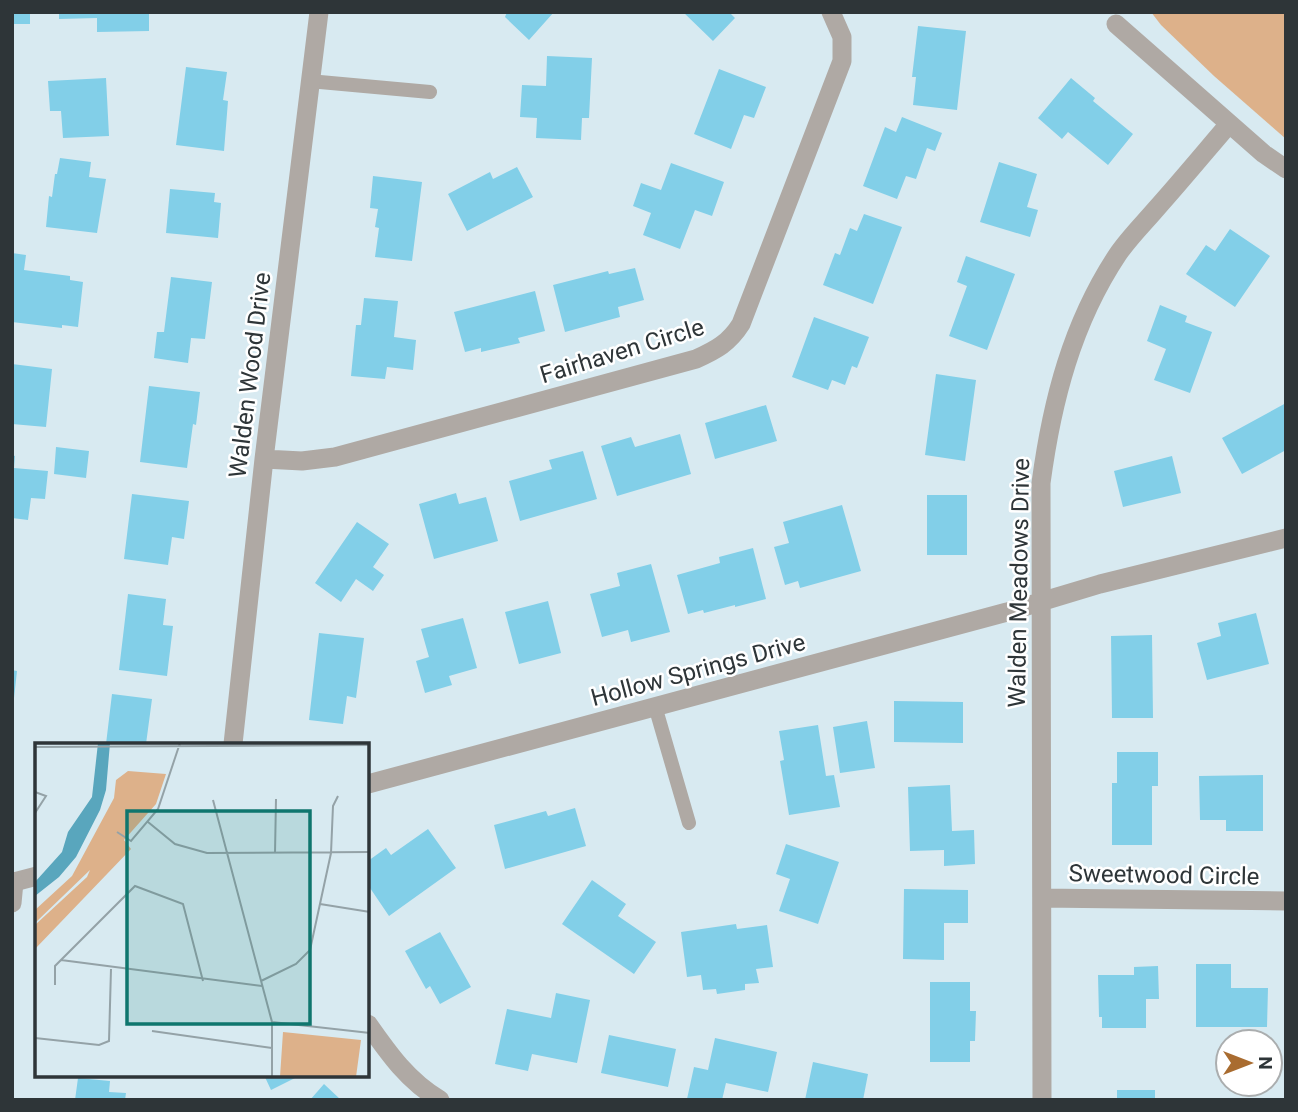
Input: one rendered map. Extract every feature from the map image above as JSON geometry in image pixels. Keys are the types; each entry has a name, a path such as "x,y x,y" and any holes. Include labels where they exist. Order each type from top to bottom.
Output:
{"street":[{"name":"Walden Wood Drive","path":"233,743 264,459 319,12"},
{"name":"Fairhaven Circle","path":"264,459 302,461 335,457 696,359 731,340 741,324 842,61 842,37 831,12"},
{"path":"1118,18 1229,124 1286,169"},
{"name":"Walden Meadows Drive","path":"1042,1100 1041,483 1048,430 1059,382 1074,336 1095,292 1120,251 1229,124"},
{"name":"Hollow Springs Drive","path":"369,784 1100,584 1286,538"},
{"path":"12,903 13,882 35,876"},
{"name":"Sweetwood Circle","path":"1042,898 1286,901"},
{"path":"369,1025 397,1065 422,1089 440,1100"}],"lane":[{"path":"309,81 430,92"},
{"path":"655,706 689,823"}],"shaded area":[{"path":"1151,12 1286,12 1286,139 1214,76"}],"building":[{"path":"12,12 30,12 30,24 12,24"},
{"path":"59,12 149,12 149,31 97,32 97,18 59,19"},
{"path":"507,12 554,12 529,40 505,17"},
{"path":"683,12 729,12 735,18 713,41"},
{"path":"918,26 966,31 957,110 913,105 916,77 912,77"},
{"path":"547,56 592,58 589,118 582,118 581,140 536,138 537,118 520,117 522,85 546,86"},
{"path":"186,67 227,72 223,100 228,101 224,151 176,145"},
{"path":"719,69 766,87 754,118 744,115 731,149 694,134"},
{"path":"106,78 109,136 63,138 61,111 50,111 48,81"},
{"path":"1071,78 1095,98 1093,101 1133,134 1108,165 1068,132 1062,139 1038,118"},
{"path":"902,117 942,133 935,151 927,148 916,179 906,176 897,199 863,186 885,127 896,132"},
{"path":"60,158 91,162 89,177 106,179 97,233 46,227 49,196 52,197"},
{"path":"999,162 1037,174 1027,207 1038,210 1030,237 980,222"},
{"path":"671,163 724,182 712,216 695,210 680,249 643,235 651,213 633,206 641,183 661,190"},
{"path":"517,167 533,197 467,231 448,194 490,172 493,179"},
{"path":"373,176 422,182 412,261 375,257 379,228 375,227 378,209 370,208"},
{"path":"170,189 215,193 214,202 221,203 218,238 166,233"},
{"path":"864,214 902,227 873,304 823,285 835,253 840,255 850,228 857,231"},
{"path":"1230,229 1270,256 1235,307 1186,274 1206,245 1215,251"},
{"path":"12,253 26,255 24,270 70,276 70,280 83,282 78,327 62,325 62,328 12,322"},
{"path":"966,256 1015,274 987,350 949,336 967,286 957,282"},
{"path":"635,268 644,300 618,307 620,317 565,332 553,285 608,271 609,274"},
{"path":"171,277 212,282 205,339 191,338 188,363 154,358 157,332 164,332"},
{"path":"535,291 545,331 518,338 520,343 481,352 481,348 465,352 454,312"},
{"path":"364,298 398,301 394,337 416,340 413,370 387,367 385,379 351,376 356,325 361,325"},
{"path":"1160,305 1187,316 1185,322 1212,332 1190,393 1154,380 1166,349 1147,341"},
{"path":"814,317 869,337 857,368 852,366 845,385 832,380 828,390 792,377"},
{"path":"12,364 52,369 46,427 12,424"},
{"path":"936,374 976,380 965,461 925,455"},
{"path":"149,386 200,392 187,468 140,462"},
{"path":"1286,403 1286,450 1242,474 1222,438"},
{"path":"766,405 777,441 715,459 705,423"},
{"path":"680,434 691,474 617,496 601,446 631,437 635,447"},
{"path":"56,447 89,451 86,478 54,474"},
{"path":"583,451 597,499 520,521 509,481 552,469 549,460"},
{"path":"12,455 15,456 14,468 48,471 45,499 31,498 28,520 12,518"},
{"path":"1172,456 1181,493 1123,507 1114,471"},
{"path":"456,493 459,504 486,497 498,541 434,559 419,504"},
{"path":"132,494 189,501 184,539 172,537 168,565 124,559"},
{"path":"927,495 967,495 967,555 927,555"},
{"path":"842,505 861,571 800,588 798,581 785,585 774,547 789,543 783,522"},
{"path":"357,522 389,544 373,567 384,575 373,591 356,579 341,602 315,583"},
{"path":"753,548 766,599 688,614 677,575 720,563 719,557"},
{"path":"651,564 670,632 631,642 628,630 602,637 590,594 620,586 617,573"},
{"path":"128,594 166,599 163,625 173,626 167,676 119,670"},
{"path":"548,601 561,653 519,664 505,612"},
{"path":"1256,613 1269,664 1207,680 1197,643 1221,636 1218,623"},
{"path":"463,618 477,668 449,676 452,685 425,693 416,661 429,657 421,629"},
{"path":"319,633 364,638 356,698 347,696 343,724 309,720"},
{"path":"1152,635 1153,718 1112,718 1111,636"},
{"path":"12,670 17,671 14,698 12,698"},
{"path":"112,694 152,699 146,743 106,743"},
{"path":"894,701 963,702 963,743 894,742"},
{"path":"867,721 875,768 840,773 833,727"},
{"path":"818,725 826,776 834,775 840,807 789,815 780,761 784,760 779,731"},
{"path":"1117,752 1158,752 1158,786 1152,786 1152,845 1112,845 1112,783 1117,783"},
{"path":"1263,775 1263,831 1226,831 1226,820 1200,820 1199,776"},
{"path":"950,785 952,831 974,830 975,864 944,866 944,850 910,851 908,787"},
{"path":"575,808 586,846 505,869 494,825 546,811 548,816"},
{"path":"428,829 456,868 389,916 369,886 369,860 386,848 391,855"},
{"path":"786,844 839,862 818,924 779,911 790,879 776,874"},
{"path":"592,880 626,904 618,916 656,942 634,974 562,924"},
{"path":"904,889 968,890 968,923 944,923 944,960 903,959"},
{"path":"736,924 737,929 767,925 773,967 756,969 759,983 745,984 745,990 717,994 716,989 703,990 701,975 687,977 681,932"},
{"path":"440,932 471,987 440,1004 430,986 426,989 405,951"},
{"path":"1196,964 1231,964 1231,988 1268,988 1267,1027 1196,1027"},
{"path":"1158,966 1159,999 1146,999 1146,1028 1102,1028 1102,1017 1099,1017 1098,975 1134,975 1134,967"},
{"path":"930,982 970,982 970,1011 976,1011 975,1041 970,1041 970,1062 930,1062"},
{"path":"556,993 590,1000 577,1063 532,1054 528,1071 495,1064 507,1009 551,1018"},
{"path":"609,1035 676,1049 668,1087 601,1073"},
{"path":"715,1038 777,1052 768,1092 726,1083 722,1100 687,1099 694,1067 708,1070"},
{"path":"813,1062 868,1074 863,1100 805,1100"},
{"path":"265,1077 297,1077 271,1090"},
{"path":"78,1078 110,1081 109,1092 126,1093 125,1100 75,1100"},
{"path":"324,1084 341,1100 310,1100"},
{"path":"1117,1090 1155,1090 1155,1100 1117,1100"}]}
